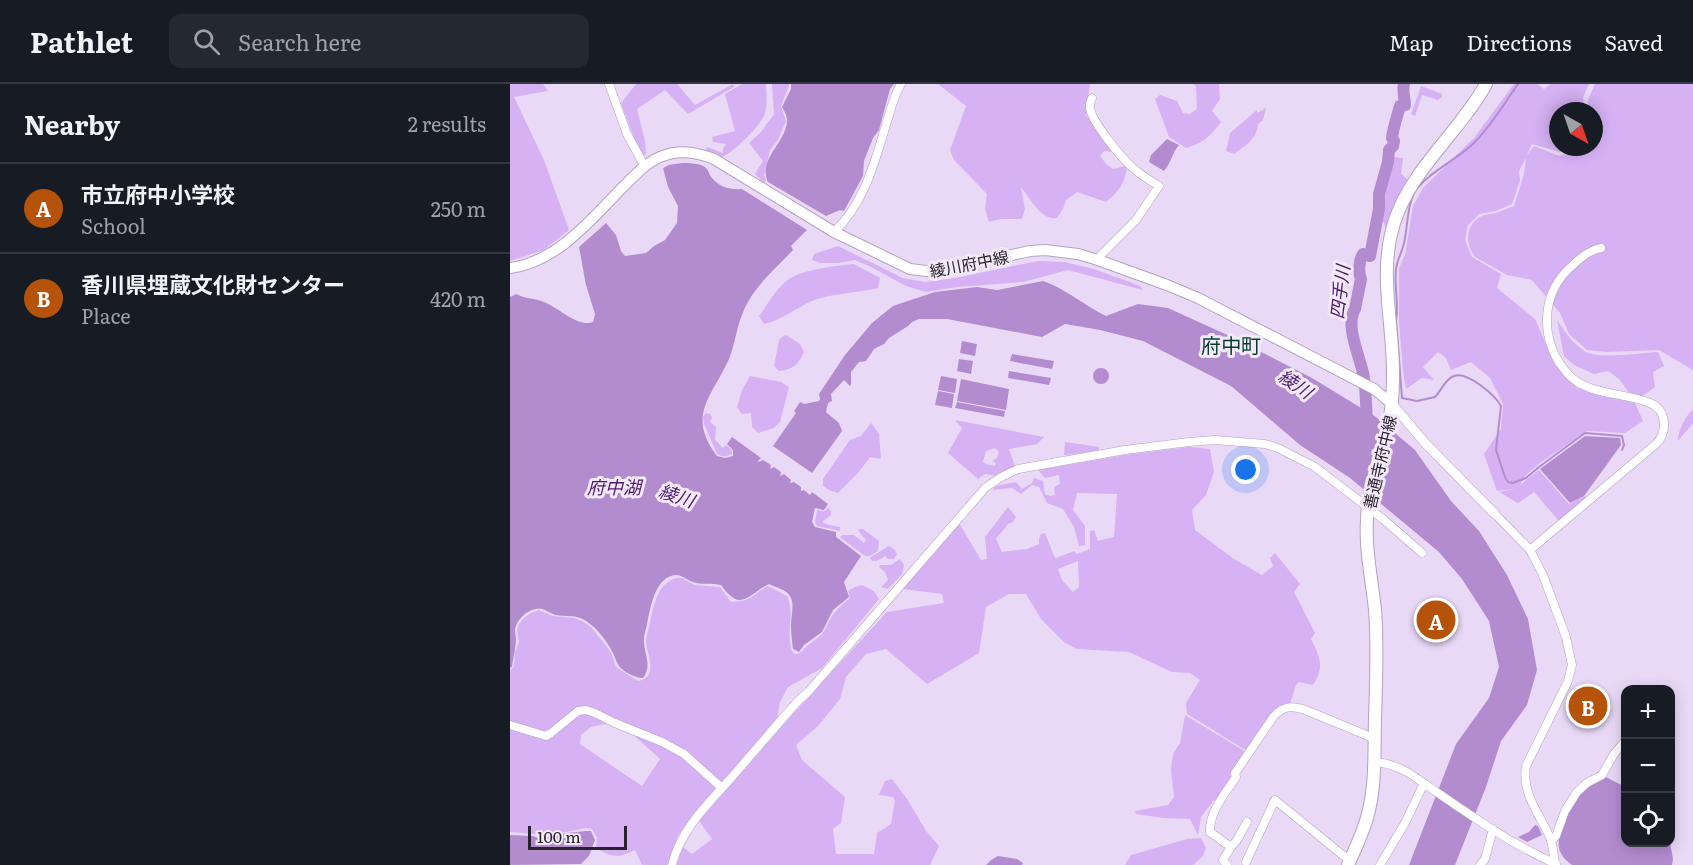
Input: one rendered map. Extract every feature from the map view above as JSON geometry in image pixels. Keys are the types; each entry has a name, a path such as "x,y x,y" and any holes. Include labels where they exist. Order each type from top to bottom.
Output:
{"main road":[{"name":"善通寺府中線","path":"1349,863 1369,809 1374,762 1377,634 1367,552 1368,504 1392,404 1393,367 1386,280 1389,246 1402,202 1414,181 1470,112 1486,84"},
{"name":"綾川府中線","path":"510,268 533,263 564,244 645,167 659,157 681,151 703,154 834,232 897,264 919,272 934,272 1030,251 1065,252 1098,260 1198,298 1369,386 1392,404"}],"street":[{"path":"609,84 627,134 645,167"},
{"path":"834,232 853,209 872,173 894,99 901,84"},
{"path":"1092,98 1090,107 1102,132 1123,159 1159,186 1136,220 1098,260"},
{"path":"1530,550 1656,444 1665,432 1662,414 1652,404 1597,390 1578,382 1560,364 1554,350 1546,318 1551,296 1567,270 1586,254 1601,248"},
{"path":"1392,404 1426,444 1530,550 1544,575 1566,637 1572,665 1568,681 1526,766 1524,776 1527,790 1551,841 1556,864"},
{"path":"672,865 685,834 701,812 796,703 817,682 985,488 1018,469 1125,450 1189,442 1215,440 1264,444 1278,448 1315,467 1368,504 1422,553"},
{"path":"1231,847 1210,832 1210,823 1216,808 1236,777 1235,773 1281,709 1293,707 1303,709 1374,739"},
{"path":"510,725 546,736 578,711 586,710 662,742 684,754 722,788"},
{"path":"1551,841 1556,836 1565,811 1577,792 1606,771 1614,754 1621,746"},
{"path":"1374,762 1398,767 1529,851 1556,864"},
{"path":"1380,865 1425,784"},
{"path":"1246,862 1275,800 1349,863"},
{"path":"1227,865 1223,860 1246,822"},
{"path":"1480,865 1485,859 1490,827"}],"shaded area":[{"path":"510,84 543,84 548,91 514,97 544,160 569,230 544,250 510,261"},
{"path":"636,84 677,84 695,105 733,84 734,87 688,114 665,90 637,109 645,141 646,154 643,156 621,103"},
{"path":"742,84 766,84 765,113 759,124 746,138 732,151 721,157 706,150 707,147 723,153 726,144 713,142 712,137 735,131 725,94"},
{"path":"772,84 789,84 789,86 781,106 786,121 778,140 770,150 764,183 755,174 763,161 749,143 761,132 774,114"},
{"path":"938,84 1090,84 1086,115 1114,152 1104,151 1100,156 1113,169 1124,166 1127,169 1122,184 1106,202 1077,192 1066,200 1057,218 1051,218 1041,212 1021,187 1025,209 1022,219 1000,219 989,222 985,209 987,194 954,160 950,150 966,106"},
{"path":"1194,84 1219,84 1220,99 1212,111 1221,122 1198,144 1186,148 1169,137 1155,99 1160,95 1177,101 1183,113 1190,114 1197,109"},
{"path":"1514,84 1537,84 1544,89 1551,84 1589,84 1583,97 1583,102 1549,102 1549,149 1532,144 1527,155 1534,146 1549,152 1549,156 1603,156 1603,102 1588,102 1595,84 1693,84 1693,370 1659,350 1607,352 1587,350 1569,334 1560,313 1532,280 1507,275 1475,257 1468,240 1472,224 1482,216 1514,206 1524,174 1526,158 1519,171 1520,181 1512,204 1496,211 1479,214 1468,225 1465,240 1472,257 1501,274 1497,288 1535,319 1555,365 1577,388 1635,403 1643,421 1625,433 1587,431 1526,475 1520,485 1539,470 1569,504 1586,497 1559,521 1534,492 1518,503 1499,492 1515,489 1497,491 1484,454 1501,429 1503,404 1490,378 1471,362 1451,370 1446,358 1438,352 1423,367 1434,380 1422,378 1406,389 1399,321 1399,268 1405,255 1413,206 1423,188 1474,138"},
{"path":"1421,86 1442,94 1442,97 1438,100 1422,95 1415,116 1411,114"},
{"path":"1266,108 1263,120 1258,124 1250,142 1234,154 1226,151 1230,133 1257,110 1257,113"},
{"path":"1393,157 1403,158 1401,174 1407,179 1393,207 1386,229 1381,216 1384,192"},
{"path":"838,246 903,278 925,282 1038,261 1064,262 1094,269 1140,286 1143,290 1068,270 1023,282 926,292 906,286 855,260 820,263 812,260 814,254"},
{"path":"854,264 880,278 878,288 820,298 777,320 764,324 759,316 776,291 789,279 812,270"},
{"path":"1557,320 1578,346 1592,354 1658,352 1664,366 1653,372 1655,387 1641,397 1629,393 1619,379 1608,371 1594,374 1574,365 1564,356"},
{"path":"786,335 800,344 804,352 794,366 779,371 774,366 779,340"},
{"path":"750,376 781,382 789,387 780,422 774,428 758,433 752,427 751,413 742,414 737,407 742,390"},
{"path":"1693,409 1693,423 1678,441 1682,424"},
{"path":"706,413 710,414 712,418 710,422 716,427 715,440 723,448 726,445 732,450 732,454 721,456 717,454 704,424 703,417"},
{"path":"955,420 1044,437 1037,444 1009,449 1015,466 997,476 985,474 978,479 948,453 962,428","holes":["995,448 999,452 997,458 992,461 996,463 995,466 983,462 986,451"]},
{"path":"871,423 879,434 881,459 870,457 838,493 823,486 823,479 850,440 861,436"},
{"path":"1065,442 1099,447 1099,451 1064,455"},
{"path":"1189,447 1210,449 1214,472 1206,495 1192,510 1195,530 1234,559 1262,575 1273,566 1270,558 1275,553 1300,584 1294,592 1315,633 1311,639 1319,657 1319,673 1313,685 1299,682 1296,685 1290,704 1279,706 1247,751 1187,714 1186,703 1200,680 1190,673 1172,672 1129,652 1077,649 1064,642 1041,619 1026,594 1009,594 986,607 979,653 927,684 886,649 866,654 846,677 840,699 818,726 796,745 802,760 845,797 841,823 833,829 836,854 874,854 877,833 891,824 895,801 893,797 879,795 885,781 892,779 926,831 939,846 930,865 676,865 683,847 692,854 712,839 699,821 887,612 944,603 942,594 903,589 959,523 981,560 987,559 985,537 1008,507 1016,517 996,539 1002,552 1027,549 1039,544 1041,534 1045,533 1056,558 1074,551 1077,554 1090,549 1090,531 1094,530 1098,541 1114,537 1117,494 1077,493 1073,510 1085,526 1085,545 1079,546 1074,527 1063,509 1047,503 1039,487 1032,485 1021,494 1012,488 993,490 996,486 1016,482 1022,489 1032,483 1034,478 1043,481 1045,494 1055,495 1054,487 1060,484 1059,475 1045,478 1038,470 1131,454","holes":["1078,561 1079,587 1073,592 1062,580 1058,569"]},
{"path":"828,508 831,515 822,522 840,527 840,531 817,526 815,522 817,510 825,511"},
{"path":"858,529 863,529 879,541 878,551 865,556 840,537 854,535 864,543 866,540"},
{"path":"889,546 897,554 894,559 888,559 885,556 877,561 870,559 871,557"},
{"path":"900,559 904,565 902,574 888,589 881,587 888,580 885,572 879,567 880,565 891,565"},
{"path":"682,578 694,585 720,587 731,602 748,599 768,586 787,596 790,607 790,642 795,654 800,653 822,633 834,613 850,598 848,591 862,585 874,591 879,599 822,668 788,687 780,702 777,718 722,782 718,781 714,784 716,788 693,814 678,836 667,865 642,865 635,850 616,856 602,851 596,848 597,838 592,829 586,828 541,837 534,834 510,832 510,671 514,666 515,652 519,642 517,631 519,624 531,613 539,610 553,616 582,621 591,627 611,652 616,667 638,681 649,675 650,664 646,637 658,596 670,581","holes":["609,723 629,731 660,759 642,786 580,744 581,735 591,727"]},
{"path":"1185,715 1246,752 1229,774 1232,777 1218,800 1213,801 1201,817 1198,835 1190,819 1163,818 1136,814 1135,811 1168,805 1174,797 1172,760 1180,743"},
{"path":"1201,838 1206,848 1203,856 1193,865 1125,865 1131,855 1187,839"}],"water":[{"path":"791,84 894,84 890,89 879,130 873,138 864,161 863,176 844,211 840,210 826,216 768,182 766,166 786,128 787,118 782,107 791,89"},
{"path":"1167,139 1179,145 1164,171 1149,162 1151,155"},
{"name":"府中湖","path":"682,163 704,166 711,177 721,185 742,189 807,230 791,246 793,250 764,280 746,305 729,359 705,406 703,429 717,456 725,458 733,456 733,450 727,444 732,437 761,458 759,462 763,460 771,465 770,469 774,467 781,472 780,476 784,474 791,480 790,483 794,482 801,487 801,491 804,490 810,495 812,492 828,504 824,510 815,508 812,522 815,527 836,532 836,537 861,556 844,582 849,597 833,610 822,632 804,645 799,652 793,649 792,603 786,592 769,584 749,597 739,600 721,585 696,583 676,575 663,581 652,602 644,638 648,665 643,678 633,676 621,668 605,639 586,621 575,617 555,615 542,609 525,614 518,621 515,630 516,645 510,668 510,297 516,294 541,301 575,320 593,322 595,314 586,285 579,247 606,223 616,235 625,256 646,253 665,240 677,223 678,206 668,187 663,168"},
{"name":"綾川","path":"1043,281 1106,316 1138,304 1168,308 1234,338 1312,378 1376,417 1415,450 1451,501 1479,531 1507,575 1528,619 1537,670 1527,705 1501,741 1486,787 1455,865 1409,865 1456,744 1489,698 1499,667 1489,621 1462,579 1439,552 1350,478 1300,445 1231,386 1143,341 1100,330 1065,324 1042,337 947,319 919,319 874,349 866,361 859,362 851,372 850,386 844,380 831,394 832,401 828,403 826,412 839,423 842,431 812,473 773,446 796,413 794,411 800,402 804,404 819,401 819,394 845,355 872,323 893,306 935,292 977,287 997,290"},
{"path":"962,341 977,344 975,356 960,353"},
{"path":"1012,354 1054,361 1052,369 1010,361"},
{"path":"959,359 973,361 971,374 957,371"},
{"path":"1101,368 1107,370 1109,376 1107,382 1101,384 1095,382 1093,376 1095,370"},
{"path":"1009,371 1051,378 1049,385 1008,378"},
{"path":"941,376 957,379 955,393 938,390"},
{"path":"961,379 1009,389 1006,410 957,401"},
{"path":"938,391 954,394 952,408 935,405"},
{"path":"957,402 1005,411 1004,417 955,408"},
{"path":"1585,436 1620,438 1621,445 1584,496 1570,503 1540,469"},
{"path":"1606,777 1621,785 1621,847 1671,847 1672,865 1572,865 1566,861 1559,847 1559,836 1563,824 1576,799 1593,784"},
{"path":"1535,825 1538,826 1542,835 1527,842 1518,837 1529,832"},
{"path":"591,831 595,840 589,856 581,864 510,865 510,835 533,836 541,839 566,833"},
{"path":"998,856 1017,859 1023,863 1022,865 986,865"}],"waterway":[{"name":"四手川","path":"1366,425 1364,378 1352,334 1352,316 1361,279 1359,270 1361,259 1363,254 1370,256 1379,209 1379,194 1389,150 1394,141 1393,130 1400,106 1405,105 1404,84"},
{"path":"1518,84 1480,136 1467,149 1425,180 1414,193 1396,275 1396,320 1402,398 1417,401 1435,397 1448,380 1460,375 1473,380 1487,390 1501,406 1496,450 1508,482 1513,483 1526,478 1585,433 1622,436 1624,445 1622,450"}],"place":[{"name":"市立府中小学校","path":"1436,620"},
{"name":"香川県埋蔵文化財センター","path":"1588,706"}],"district":[{"name":"府中町","path":"1231,344"}]}
